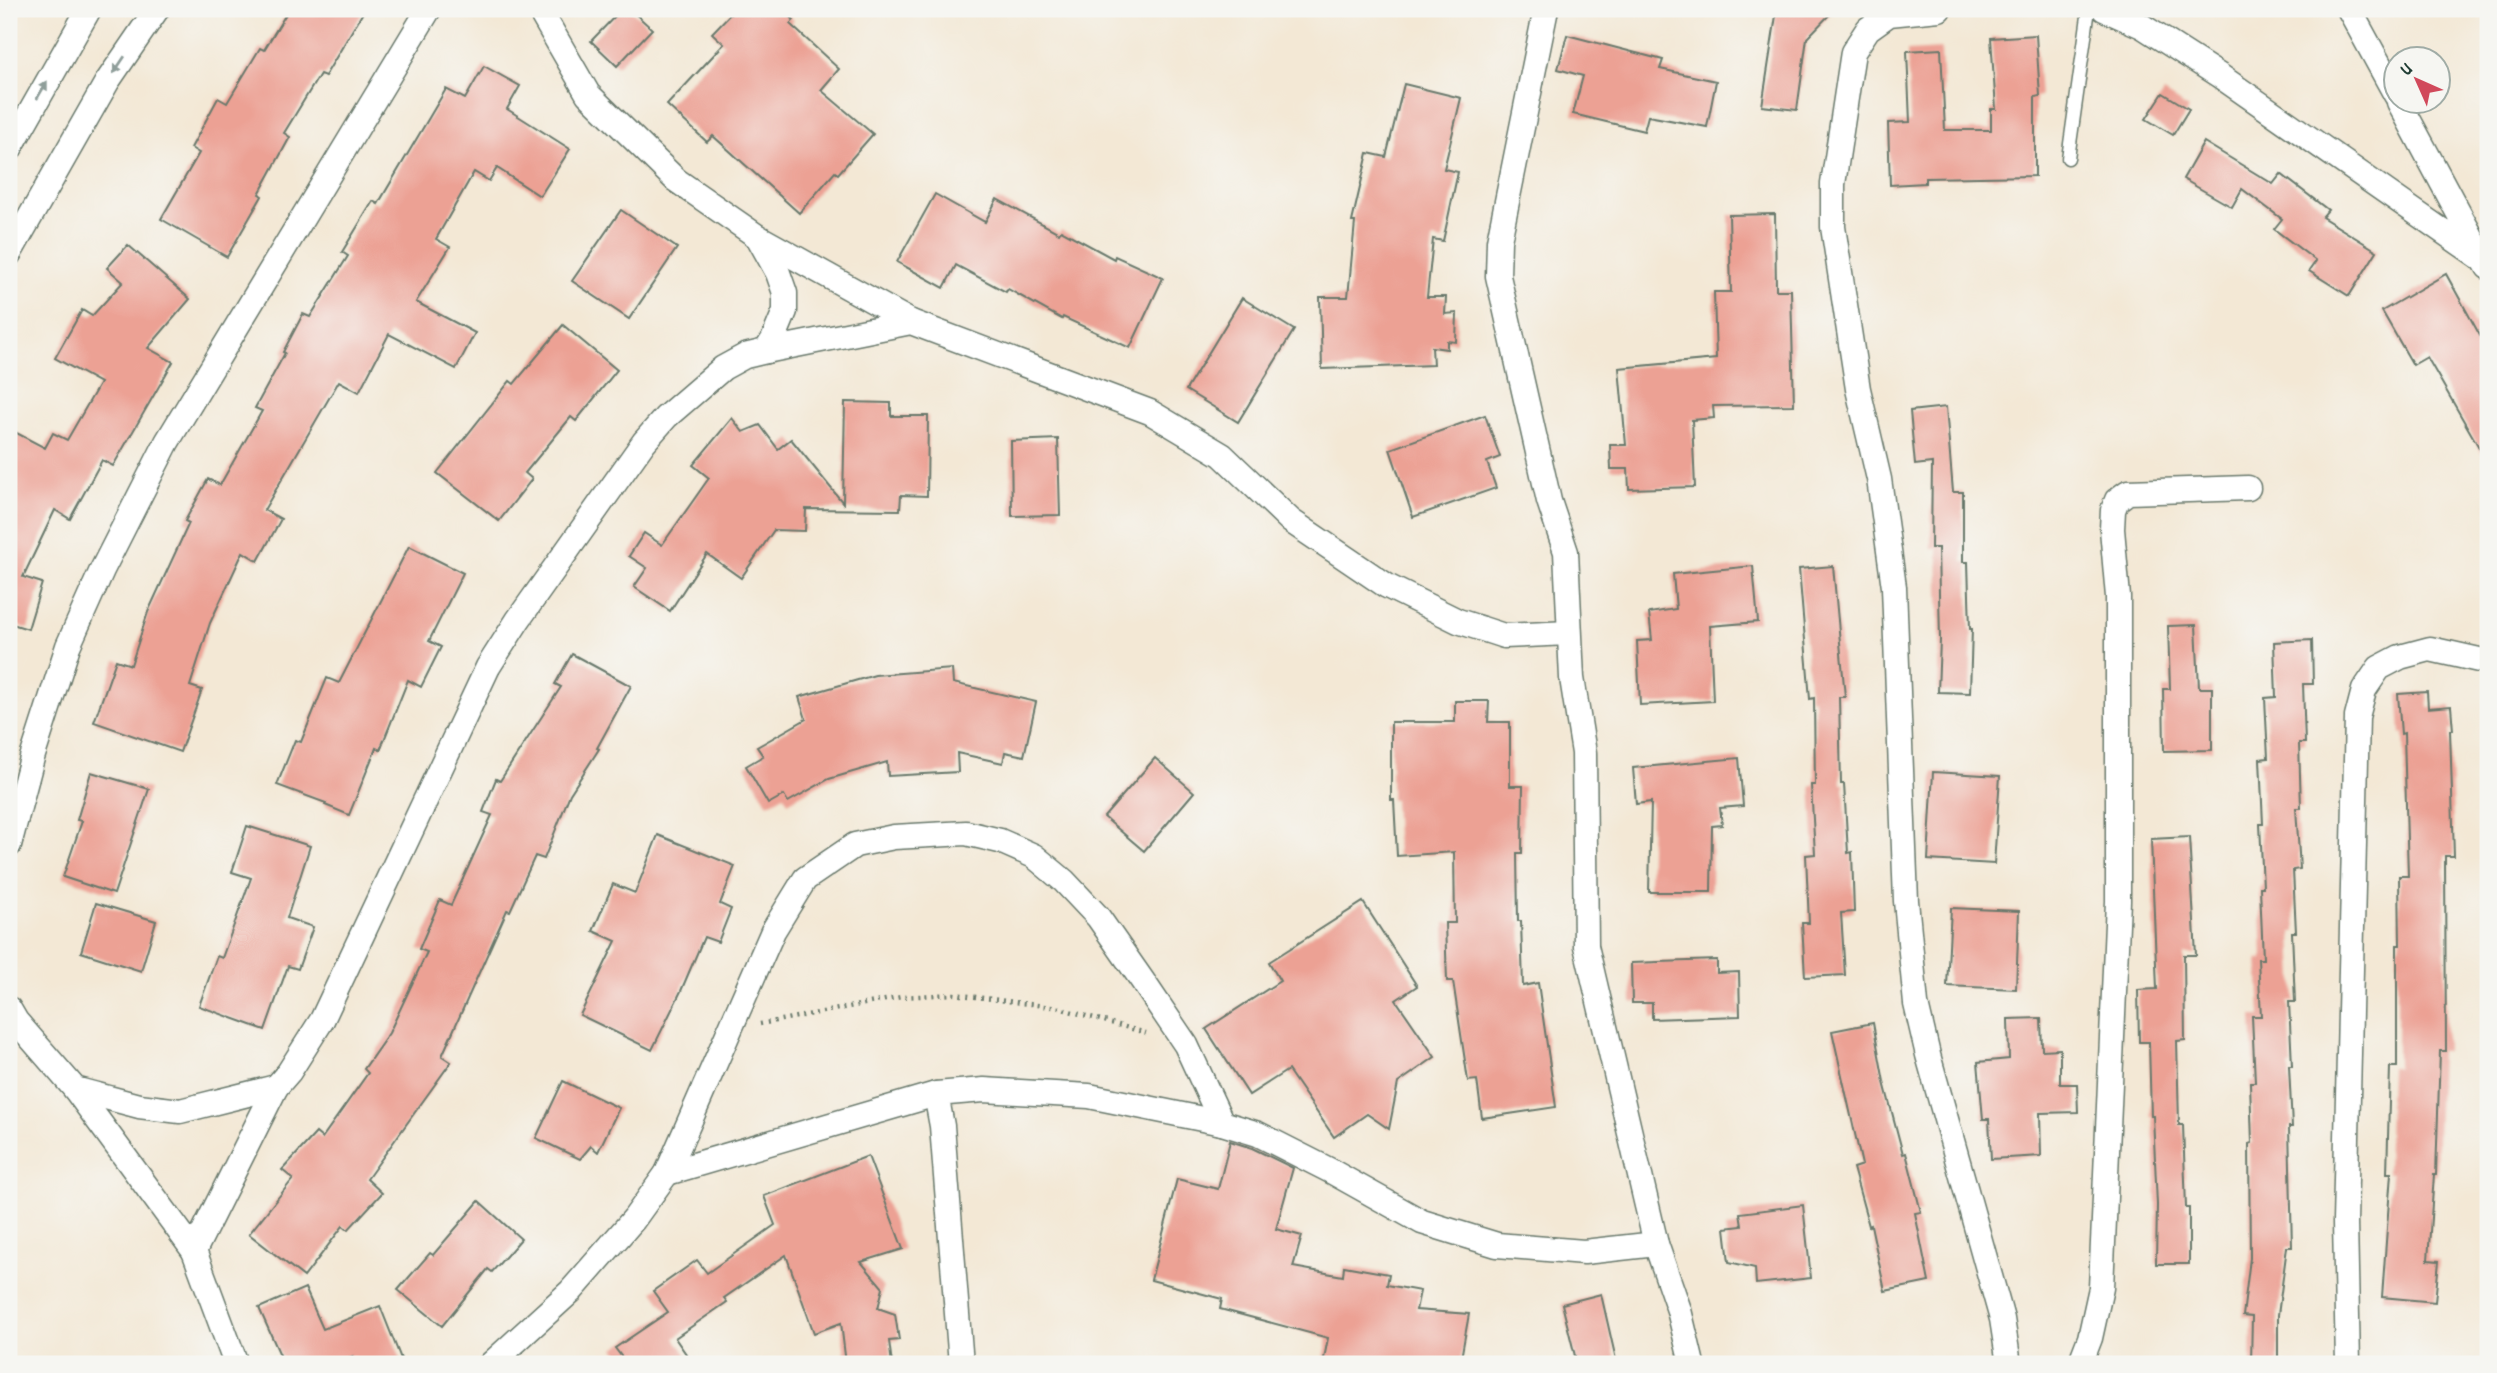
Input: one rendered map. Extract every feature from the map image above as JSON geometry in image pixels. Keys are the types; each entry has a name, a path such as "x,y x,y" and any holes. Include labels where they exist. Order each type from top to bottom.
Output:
{"street":[{"path":"9,150 89,9"},
{"path":"9,254 107,82 156,9"},
{"path":"9,845 32,758 68,646 102,570 167,442 429,9"},
{"path":"539,9 588,94 677,180 758,237 911,322 1150,412 1222,455 1291,521 1387,586 1458,621 1504,636 1569,633"},
{"path":"1546,9 1500,241 1498,276 1549,501 1566,552 1572,678 1584,753 1586,946 1656,1244 1679,1310 1692,1364"},
{"path":"1939,9 1889,15 1868,29 1853,52 1833,184 1833,227 1858,389 1879,479 1894,587 1906,901 1916,1004 2002,1319 2009,1364"},
{"path":"2104,9 2142,26 2220,76 2486,263"},
{"path":"2349,9 2382,69"},
{"path":"2407,116 2486,263"},
{"path":"758,237 778,273 785,293 785,311 766,351"},
{"path":"194,1251 276,1087 289,1072 322,1020 488,667 518,620 644,442 666,417 723,369 745,356 911,322"},
{"path":"2080,1364 2090,1338 2101,1288 2113,1063 2118,901 2118,597 2113,510 2117,500 2128,492 2248,488"},
{"path":"2348,1364 2345,1222 2357,717 2364,691 2379,668 2400,657 2430,649 2488,662"},
{"path":"491,1364 571,1291 634,1219 667,1173 773,932 806,879 855,845 894,837 966,833 1000,841 1034,856 1064,881 1098,917 1186,1045 1222,1123"},
{"path":"9,1009 16,1021 75,1089 194,1251 236,1364"},
{"path":"75,1089 139,1106 180,1111 276,1087"},
{"path":"667,1173 936,1094 984,1090 1089,1096 1222,1123 1258,1134 1422,1222 1497,1245 1584,1252 1656,1244"},
{"path":"936,1094 942,1126 961,1364"}],"lane":[{"path":"2068,158 2089,9"}],"path":[{"path":"732,1030 901,997 954,994 1059,1008 1186,1045"}],"building":[{"path":"289,9 365,9 325,76 320,74 284,133 290,137 259,194 262,196 227,257 161,219 199,153 191,148 218,98 227,103 260,48 264,50"},
{"path":"622,9 630,9 652,29 617,66 591,41"},
{"path":"735,9 782,9 794,20 790,24 839,69 821,90 873,134 799,213 713,136 707,142 667,105 724,44 712,33"},
{"path":"1777,9 1835,9 1807,38 1797,110 1762,106"},
{"path":"1567,35 1663,60 1660,69 1716,81 1707,127 1648,116 1644,131 1573,114 1583,76 1558,69"},
{"path":"2036,35 2040,96 2035,97 2035,176 1925,178 1925,183 1890,185 1888,123 1910,122 1907,51 1941,49 1945,130 1991,130 1991,109 1996,109 1991,38"},
{"path":"484,66 520,86 507,109 570,149 540,196 497,168 489,181 474,172 436,239 450,247 416,302 475,333 456,369 389,334 359,392 339,381 264,510 281,519 258,561 243,552 210,623 190,686 202,690 180,752 94,722 116,660 131,665 148,612 189,523 185,521 208,479 220,485 262,411 255,408 303,314 310,317 348,256 342,252 373,201 378,204 446,89 465,99"},
{"path":"1404,84 1461,98 1444,169 1458,172 1443,241 1433,239 1427,297 1446,297 1445,314 1457,313 1456,342 1447,341 1447,349 1432,347 1433,365 1322,369 1320,297 1348,297 1355,222 1352,222 1368,153 1386,157"},
{"path":"2163,93 2189,109 2173,135 2146,119"},
{"path":"2204,142 2273,184 2281,174 2328,210 2322,217 2377,251 2349,296 2309,271 2316,261 2274,229 2282,219 2242,189 2232,207 2183,179"},
{"path":"935,194 985,222 997,199 1059,233 1061,230 1114,259 1115,256 1163,278 1130,348 1063,317 1062,319 1008,289 1006,292 956,265 944,288 897,262"},
{"path":"621,210 677,248 629,319 572,281"},
{"path":"1775,214 1776,290 1791,290 1794,405 1713,406 1714,418 1692,420 1695,487 1629,489 1628,469 1611,469 1610,445 1626,445 1619,368 1716,359 1714,292 1731,292 1729,215"},
{"path":"128,245 190,299 148,348 173,362 113,466 102,460 70,519 55,510 23,577 42,583 28,629 9,623 9,429 45,448 53,433 67,440 100,383 55,358 82,310 92,316 123,282 107,268"},
{"path":"2446,274 2488,350 2488,463 2427,357 2413,365 2382,311"},
{"path":"1242,298 1294,330 1238,422 1186,390"},
{"path":"563,325 617,370 576,421 571,417 525,473 532,479 499,521 437,473 510,381 514,384"},
{"path":"845,402 891,403 891,416 928,416 927,496 901,495 900,510 806,509 805,531 774,530 741,578 707,554 670,611 634,587 647,568 629,556 644,533 662,545 709,478 693,465 732,418 743,432 760,425 778,449 791,439 843,503"},
{"path":"1946,407 1953,492 1963,492 1963,562 1968,562 1972,629 1970,693 1938,692 1938,548 1931,548 1932,463 1915,465 1910,411"},
{"path":"1485,415 1500,457 1487,462 1496,488 1413,517 1390,449"},
{"path":"1058,439 1060,515 1012,516 1011,441"},
{"path":"409,546 463,573 429,641 441,647 421,687 408,680 380,750 376,748 349,815 325,805 326,803 277,785 295,740 301,742 327,678 339,683"},
{"path":"1753,566 1758,622 1710,626 1713,701 1640,705 1637,641 1652,640 1649,613 1676,609 1673,574"},
{"path":"1833,566 1845,697 1839,697 1841,784 1844,784 1848,853 1852,852 1854,912 1841,913 1845,975 1805,977 1802,923 1809,923 1806,855 1815,854 1811,785 1815,785 1814,698 1810,699 1799,569"},
{"path":"2196,625 2199,688 2212,688 2212,750 2164,751 2163,689 2170,689 2168,626"},
{"path":"2312,640 2313,684 2303,684 2305,743 2299,743 2301,808 2296,808 2300,869 2293,870 2295,1002 2289,1002 2292,1066 2289,1066 2292,1127 2289,1127 2292,1247 2287,1247 2278,1315 2278,1364 2251,1364 2252,1317 2243,1316 2250,1258 2250,1082 2255,1082 2252,1016 2261,1016 2258,959 2263,959 2260,759 2268,758 2265,698 2276,697 2274,642"},
{"path":"572,654 631,686 597,748 599,749 570,794 544,859 535,856 510,911 507,910 442,1056 451,1062 367,1179 382,1193 348,1230 343,1226 304,1277 249,1234 293,1179 282,1170 316,1133 322,1138 368,1073 364,1069 389,1033 427,952 419,949 440,900 451,905 492,815 483,812 496,779 500,781 561,687 555,684"},
{"path":"952,669 953,683 1036,702 1024,756 1005,752 1003,763 957,753 958,772 888,776 887,762 829,779 788,802 784,795 768,804 746,766 763,756 757,747 806,719 799,697 875,675"},
{"path":"2427,692 2428,708 2451,706 2453,730 2450,730 2454,856 2445,856 2446,1051 2440,1051 2436,1175 2428,1260 2439,1261 2435,1302 2382,1297 2391,1173 2387,1173 2390,1067 2397,1067 2399,876 2408,876 2404,733 2401,734 2398,694"},
{"path":"1455,701 1489,701 1488,722 1510,722 1510,786 1523,786 1522,853 1517,853 1523,986 1538,983 1556,1107 1482,1118 1477,1080 1468,1081 1453,981 1447,981 1445,923 1455,923 1454,852 1397,856 1394,800 1391,800 1391,722 1455,722"},
{"path":"1155,758 1194,792 1144,851 1104,817"},
{"path":"1739,758 1743,806 1720,808 1722,825 1712,826 1711,892 1649,892 1651,802 1636,804 1633,768"},
{"path":"91,772 149,789 114,894 63,877 82,821 77,820"},
{"path":"1933,772 2000,776 1994,864 1928,860"},
{"path":"247,826 310,846 287,918 313,927 298,969 288,966 265,1030 199,1006 217,956 222,958 251,878 232,872"},
{"path":"658,835 735,866 720,904 731,909 718,942 704,937 652,1050 580,1015 616,941 593,931 613,884 635,893"},
{"path":"2189,837 2196,955 2184,955 2185,1040 2177,1041 2179,1125 2183,1125 2186,1208 2189,1208 2189,1264 2156,1264 2157,1205 2149,1042 2139,1042 2138,990 2157,989 2151,839"},
{"path":"1363,902 1417,986 1396,1000 1435,1057 1398,1083 1389,1129 1367,1114 1334,1137 1288,1070 1249,1095 1206,1029 1280,981 1269,962"},
{"path":"96,903 156,921 141,971 81,952"},
{"path":"1951,908 2019,911 2016,989 1947,986"},
{"path":"1717,960 1717,973 1739,972 1740,1016 1652,1019 1652,1003 1632,1003 1631,963"},
{"path":"2041,1018 2042,1050 2060,1049 2060,1084 2077,1084 2078,1112 2040,1113 2041,1156 1991,1159 1989,1119 1983,1119 1978,1062 2009,1059 2008,1019"},
{"path":"1873,1023 1884,1082 1921,1212 1915,1213 1929,1282 1885,1291 1871,1225 1869,1226 1853,1168 1862,1165 1832,1031"},
{"path":"563,1081 619,1108 598,1152 591,1146 580,1159 536,1138"},
{"path":"1230,1141 1252,1148 1293,1168 1276,1229 1302,1236 1293,1267 1343,1276 1344,1266 1389,1274 1387,1285 1420,1291 1416,1310 1469,1314 1460,1364 1323,1364 1328,1338 1220,1309 1222,1299 1151,1280 1177,1179 1218,1189"},
{"path":"868,1156 903,1249 861,1262 883,1288 878,1308 895,1314 899,1340 889,1341 892,1364 846,1364 841,1323 814,1333 786,1255 724,1298 727,1302 675,1338 693,1364 627,1364 615,1348 668,1312 653,1291 697,1260 707,1273 775,1225 764,1196"},
{"path":"479,1201 521,1239 492,1272 488,1269 442,1326 398,1290 430,1253 433,1255"},
{"path":"1803,1205 1811,1278 1756,1284 1755,1268 1729,1262 1725,1228 1742,1226 1740,1213"},
{"path":"305,1288 323,1329 380,1306 403,1364 356,1364 353,1356 336,1364 284,1364 259,1308"},
{"path":"1601,1294 1617,1364 1577,1364 1562,1304"}]}
